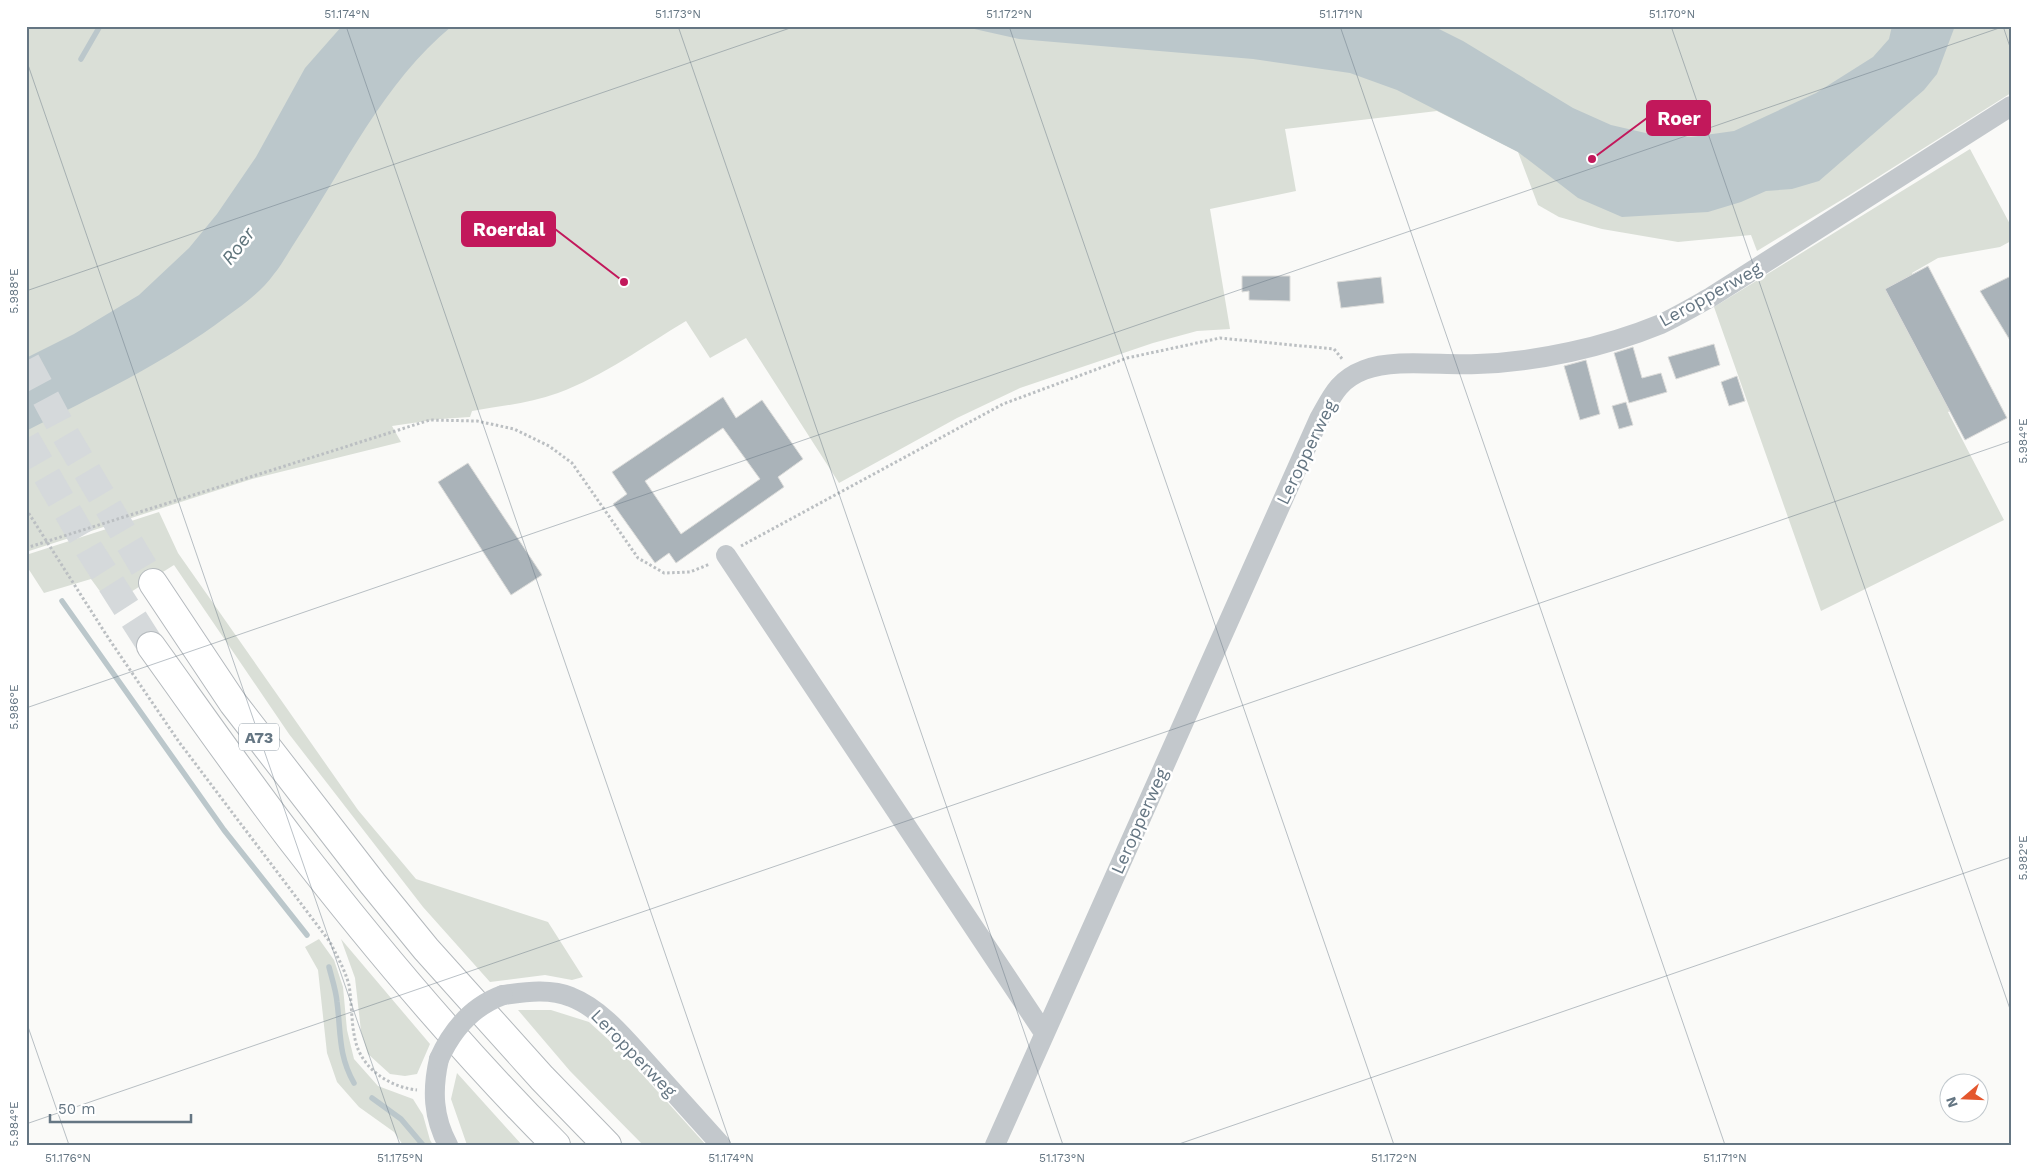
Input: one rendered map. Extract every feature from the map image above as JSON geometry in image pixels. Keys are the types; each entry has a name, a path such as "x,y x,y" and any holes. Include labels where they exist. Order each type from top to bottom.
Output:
{"highway":[{"name":"A73","path":"153,583 233,703 373,884 426,949 516,1049 607,1145"},
{"name":"A73","path":"151,646 284,830 365,933 469,1052 556,1145"}],"street":[{"name":"Leropperweg","path":"995,1145 1318,418 1341,382 1364,370 1386,364 1477,364 1533,359 1604,343 1661,324 1712,297 2011,106"},
{"path":"726,555 1044,1033"},
{"name":"Leropperweg","path":"448,1145 438,1124 433,1090 438,1059 447,1040 470,1014 482,1004 503,995 532,991 557,992 584,1003 631,1046 721,1145"}],"path":[{"path":"26,548 430,420 477,421 514,429 549,446 572,463 638,558 664,573 690,572 715,562 1003,404 1127,358 1220,338 1334,349 1354,375"},
{"path":"26,509 109,639 179,742 330,942 346,977 355,1042 363,1059 372,1071 388,1081 405,1088 422,1090"}],"shaded area":[{"path":"26,26 2011,26 2011,93 1757,251 1751,235 1678,242 1602,229 1559,217 1538,205 1518,152 1437,111 1285,129 1296,191 1210,209 1230,329 1197,331 1153,343 1020,388 957,418 839,483 746,338 710,358 686,321 592,378 558,393 526,402 472,411 470,417 392,426 401,442 252,479 26,552"},
{"path":"1970,149 2011,226 2011,241 2000,247 1938,258 1912,273 1973,400 1948,412 2004,520 1821,611 1714,307"},
{"path":"159,512 178,553 358,810 416,879 548,922 583,977 572,980 545,975 490,982 423,907 289,734 174,565 110,605 91,579 44,593 26,565 26,555"},
{"path":"319,939 334,960 343,987 347,1030 354,1059 378,1086 413,1099 423,1115 433,1145 403,1145 394,1132 359,1107 337,1082 327,1053 318,970 305,947"},
{"path":"341,939 430,1044 417,1074 405,1076 390,1074 368,1054 361,1031 355,978"},
{"path":"518,1010 551,1010 589,1022 622,1052 706,1145 643,1145 570,1071"},
{"path":"457,1073 522,1145 467,1145 451,1099"}],"water":[{"path":"342,26 452,26 427,49 385,99 283,261 258,292 203,334 154,364 26,431 26,358 74,334 139,295 189,248 217,214 256,157 305,68"},
{"path":"961,26 1433,26 1463,41 1573,108 1611,125 1650,134 1691,137 1734,131 1816,93 1873,57 1889,39 1892,26 1955,26 1937,74 1924,90 1819,181 1792,189 1766,191 1741,202 1708,212 1622,217 1578,198 1518,152 1397,90 1350,73 1253,59 1019,39"}],"building":[{"path":"1928,266 2007,418 1965,440 1885,289"},
{"path":"1242,276 1290,276 1290,301 1249,300 1249,291 1242,292"},
{"path":"2011,276 2011,342 1980,291"},
{"path":"1381,277 1384,303 1341,308 1337,282"},
{"path":"1714,344 1720,365 1676,379 1668,357"},
{"path":"1633,347 1642,378 1661,373 1667,392 1629,403 1614,353"},
{"path":"1586,360 1600,414 1580,420 1564,366"},
{"path":"1737,376 1745,401 1729,406 1721,382"},
{"path":"723,397 736,418 762,400 803,459 778,477 784,487 676,563 669,553 655,563 613,504 627,494 612,472","holes":["723,428 760,479 681,534 645,481"]},
{"path":"1626,402 1633,425 1619,429 1612,406"},
{"path":"468,463 542,575 511,595 438,482"}],"waterway":[{"path":"81,59 100,26"},
{"path":"62,601 224,830 307,935"},
{"path":"329,967 335,989 345,1063 354,1083"},
{"path":"372,1098 401,1119 423,1145"}],"tunnel":[{"path":"26,361 65,434 153,583"},
{"path":"26,439 89,549 151,646"}],"place":[{"name":"Roer","path":"1592,159"},
{"name":"Roerdal","path":"624,282"}]}
